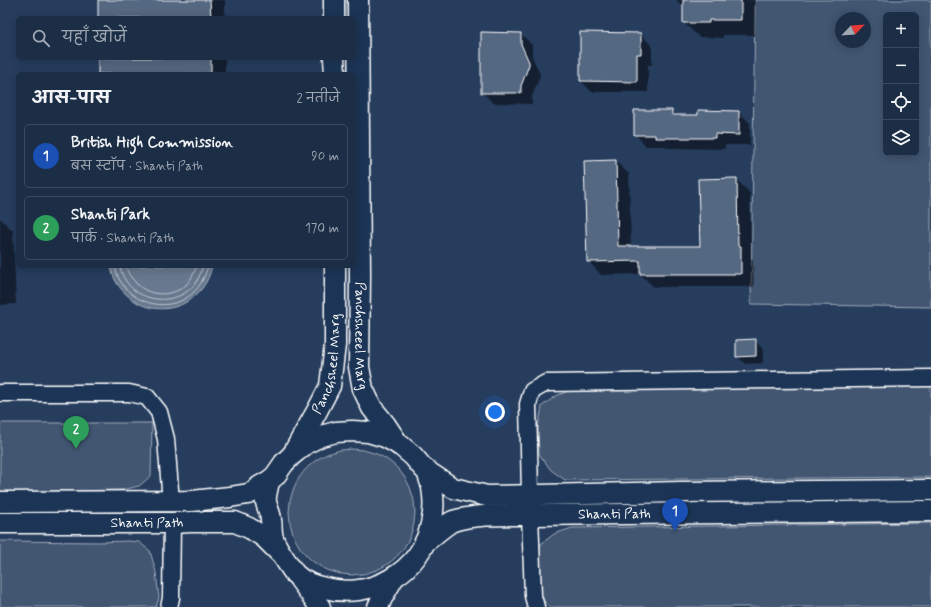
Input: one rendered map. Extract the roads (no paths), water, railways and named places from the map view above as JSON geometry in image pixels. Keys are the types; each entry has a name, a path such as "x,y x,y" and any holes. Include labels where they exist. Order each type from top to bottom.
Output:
{"main road":[{"path":"334,0 334,16"},
{"name":"Panchsheeel Marg","path":"358,0 360,276 359,367 363,389 372,408 400,445"},
{"path":"334,60 334,72"},
{"name":"Panchsheel Marg","path":"292,455 318,411 330,386 335,345 335,268"},
{"path":"292,455 307,443 321,436 336,432 368,432 384,437 400,445"},
{"name":"Shanti Path","path":"400,445 413,456 424,469 453,488 487,496 530,494 931,490"},
{"name":"Shanti Path","path":"0,502 171,502 213,500 248,494 254,491 275,476 292,455"},
{"path":"296,574 319,587 346,591 366,589 385,583 401,572 415,558 425,542 431,524 434,506 432,488 427,470"},
{"path":"269,481 266,501 271,518 273,538 282,555 320,607"},
{"name":"Shanti Path","path":"425,542 452,522 473,517 530,515 931,511"},
{"name":"Shanti Path","path":"0,523 235,522 249,528 264,538 282,555"},
{"path":"378,607 394,577"}],"street":[{"path":"530,494 528,404 532,391 546,383 931,378"},
{"path":"0,393 129,393 147,397 160,412 166,439 171,502"},
{"path":"530,515 533,596 536,607"},
{"path":"169,607 171,598 172,523"}],"water":[{"path":"112,268 211,268 207,280 200,291 190,300 178,306 165,309 152,308 139,303 127,295 116,282"}],"place":[{"name":"Shanti Park","path":"76,449"},
{"name":"British High Commission","path":"675,531"}]}
